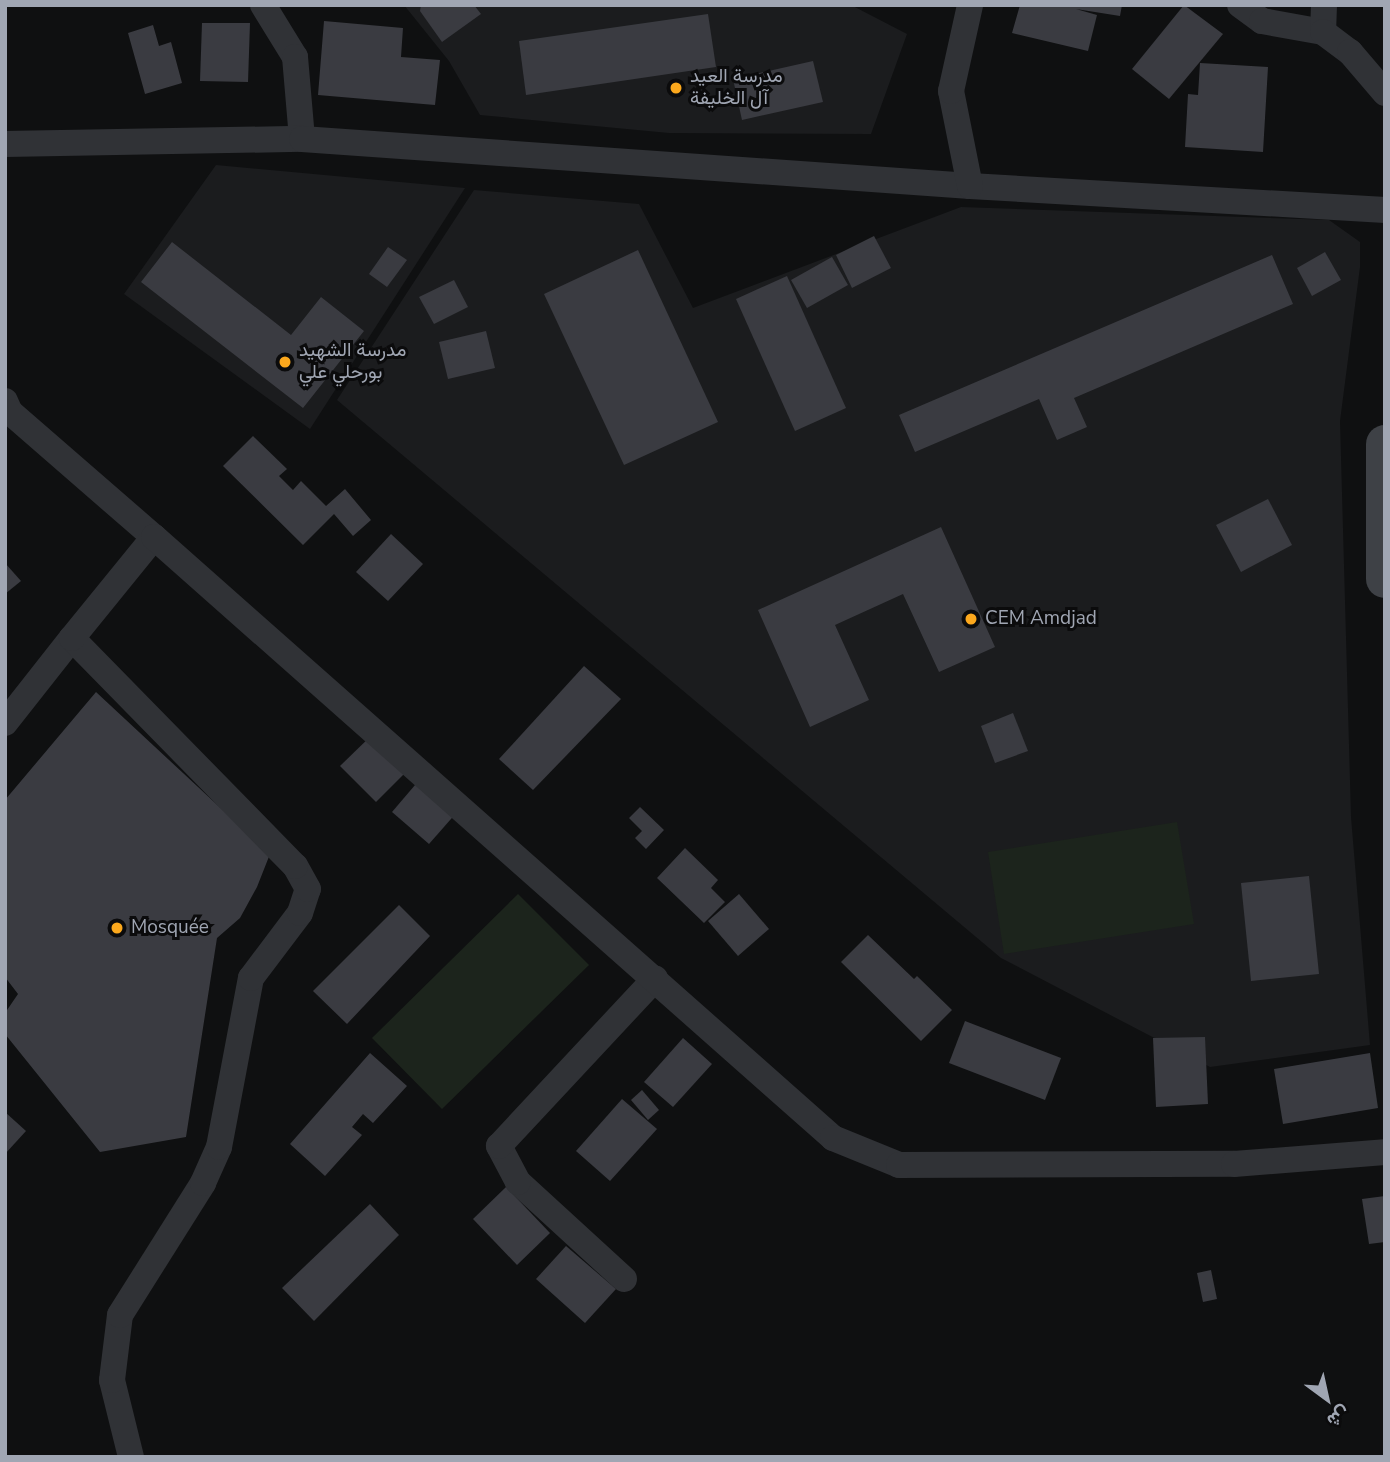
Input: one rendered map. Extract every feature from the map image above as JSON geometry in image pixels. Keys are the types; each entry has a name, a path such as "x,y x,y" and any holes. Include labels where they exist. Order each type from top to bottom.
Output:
{"main road":[{"path":"1385,444 1385,579"}],"street":[{"path":"263,5 295,57 302,139"},
{"path":"970,5 951,91 970,186"},
{"path":"1240,5 1262,21 1325,13 1350,52 1385,93"},
{"path":"5,144 302,139 970,186 1385,210"},
{"path":"7,410 833,1138 899,1165 1234,1164 1385,1152"},
{"path":"5,723 153,537"},
{"path":"72,638 296,866 308,889 299,913 251,978 219,1147 203,1183 120,1315 111,1380 131,1457"},
{"path":"624,1279 518,1182 499,1146 655,979"}],"shaded area":[{"name":"مدرسة العيد آل الخليفة","path":"404,5 851,5 907,34 871,134 669,133 480,115 449,61"},
{"name":"مدرسة الشهيد بورحلي علي","path":"216,165 465,188 310,429 124,294"},
{"name":"CEM Amdjad","path":"474,190 639,204 693,308 961,207 1329,220 1360,242 1360,267 1340,421 1351,817 1370,1045 1210,1067 1001,958 337,400"},
{"path":"1177,822 1194,924 1004,954 988,852"},
{"path":"518,894 589,965 442,1109 372,1038"}],"building":[{"path":"421,5 474,5 481,14 442,42 420,11"},
{"path":"1020,5 1122,5 1120,16 1076,9 1097,15 1088,51 1012,33"},
{"path":"1184,5 1223,34 1169,99 1132,69"},
{"path":"708,14 716,67 526,95 519,41"},
{"path":"324,21 403,28 401,57 440,60 435,105 318,95"},
{"path":"202,23 250,23 248,82 200,81"},
{"path":"153,25 159,46 171,42 182,83 145,94 128,33"},
{"path":"813,61 823,102 742,120 733,79"},
{"path":"1200,63 1268,67 1263,152 1185,147 1188,94 1198,95"},
{"path":"874,236 891,268 852,288 836,255"},
{"path":"172,242 291,335 321,297 364,331 303,408 141,282"},
{"path":"388,247 407,260 387,287 369,274"},
{"path":"638,250 718,422 624,465 544,294"},
{"path":"1325,252 1341,280 1312,296 1297,268"},
{"path":"1272,255 1293,304 1074,398 1087,427 1057,440 1039,399 915,452 899,415"},
{"path":"832,257 848,285 807,308 791,280"},
{"path":"787,276 846,408 795,431 736,299"},
{"path":"454,280 468,307 434,324 419,297"},
{"path":"486,331 495,368 448,379 439,342"},
{"path":"253,436 287,469 279,476 293,490 301,481 326,506 345,489 371,520 353,536 334,514 303,545 223,466"},
{"path":"1268,499 1292,545 1241,572 1216,525"},
{"path":"941,527 995,647 939,672 903,594 835,625 869,700 810,727 758,610"},
{"path":"391,534 423,564 388,601 356,572"},
{"path":"5,563 21,581 5,594"},
{"path":"584,666 621,699 533,790 499,759"},
{"name":"Mosquée","path":"96,692 270,854 257,887 240,918 217,938 186,1137 100,1152 5,1034 5,1013 18,994 5,977 5,800"},
{"path":"1013,713 1028,751 995,763 981,726"},
{"path":"375,732 410,768 376,802 340,766"},
{"path":"421,778 458,811 429,844 392,812"},
{"path":"640,807 664,830 646,849 635,838 642,831 629,818"},
{"path":"685,848 718,880 711,888 725,902 704,923 657,878"},
{"path":"1309,876 1319,974 1251,981 1241,883"},
{"path":"739,894 769,929 738,956 708,921"},
{"path":"399,905 430,936 347,1024 313,991"},
{"path":"868,935 914,979 917,976 952,1010 921,1041 841,962"},
{"path":"965,1021 1061,1058 1045,1100 949,1063"},
{"path":"1205,1037 1208,1104 1156,1107 1153,1038"},
{"path":"683,1038 712,1064 673,1107 644,1082"},
{"path":"370,1053 407,1086 373,1123 363,1114 352,1127 362,1135 325,1176 290,1144"},
{"path":"1370,1053 1378,1108 1283,1124 1274,1069"},
{"path":"642,1090 659,1110 648,1120 631,1100"},
{"path":"622,1099 657,1129 610,1181 576,1151"},
{"path":"5,1112 26,1131 5,1154"},
{"path":"506,1187 550,1233 517,1265 473,1219"},
{"path":"1385,1196 1385,1242 1369,1244 1362,1199"},
{"path":"370,1204 399,1235 314,1321 282,1288"},
{"path":"566,1246 616,1289 585,1323 536,1279"},
{"path":"1211,1270 1217,1299 1203,1302 1197,1273"}],"place":[{"name":"مدرسة العيد آل الخليفة","path":"676,88"},
{"name":"مدرسة الشهيد بورحلي علي","path":"285,362"},
{"name":"CEM Amdjad","path":"971,619"},
{"name":"Mosquée","path":"117,928"}]}
